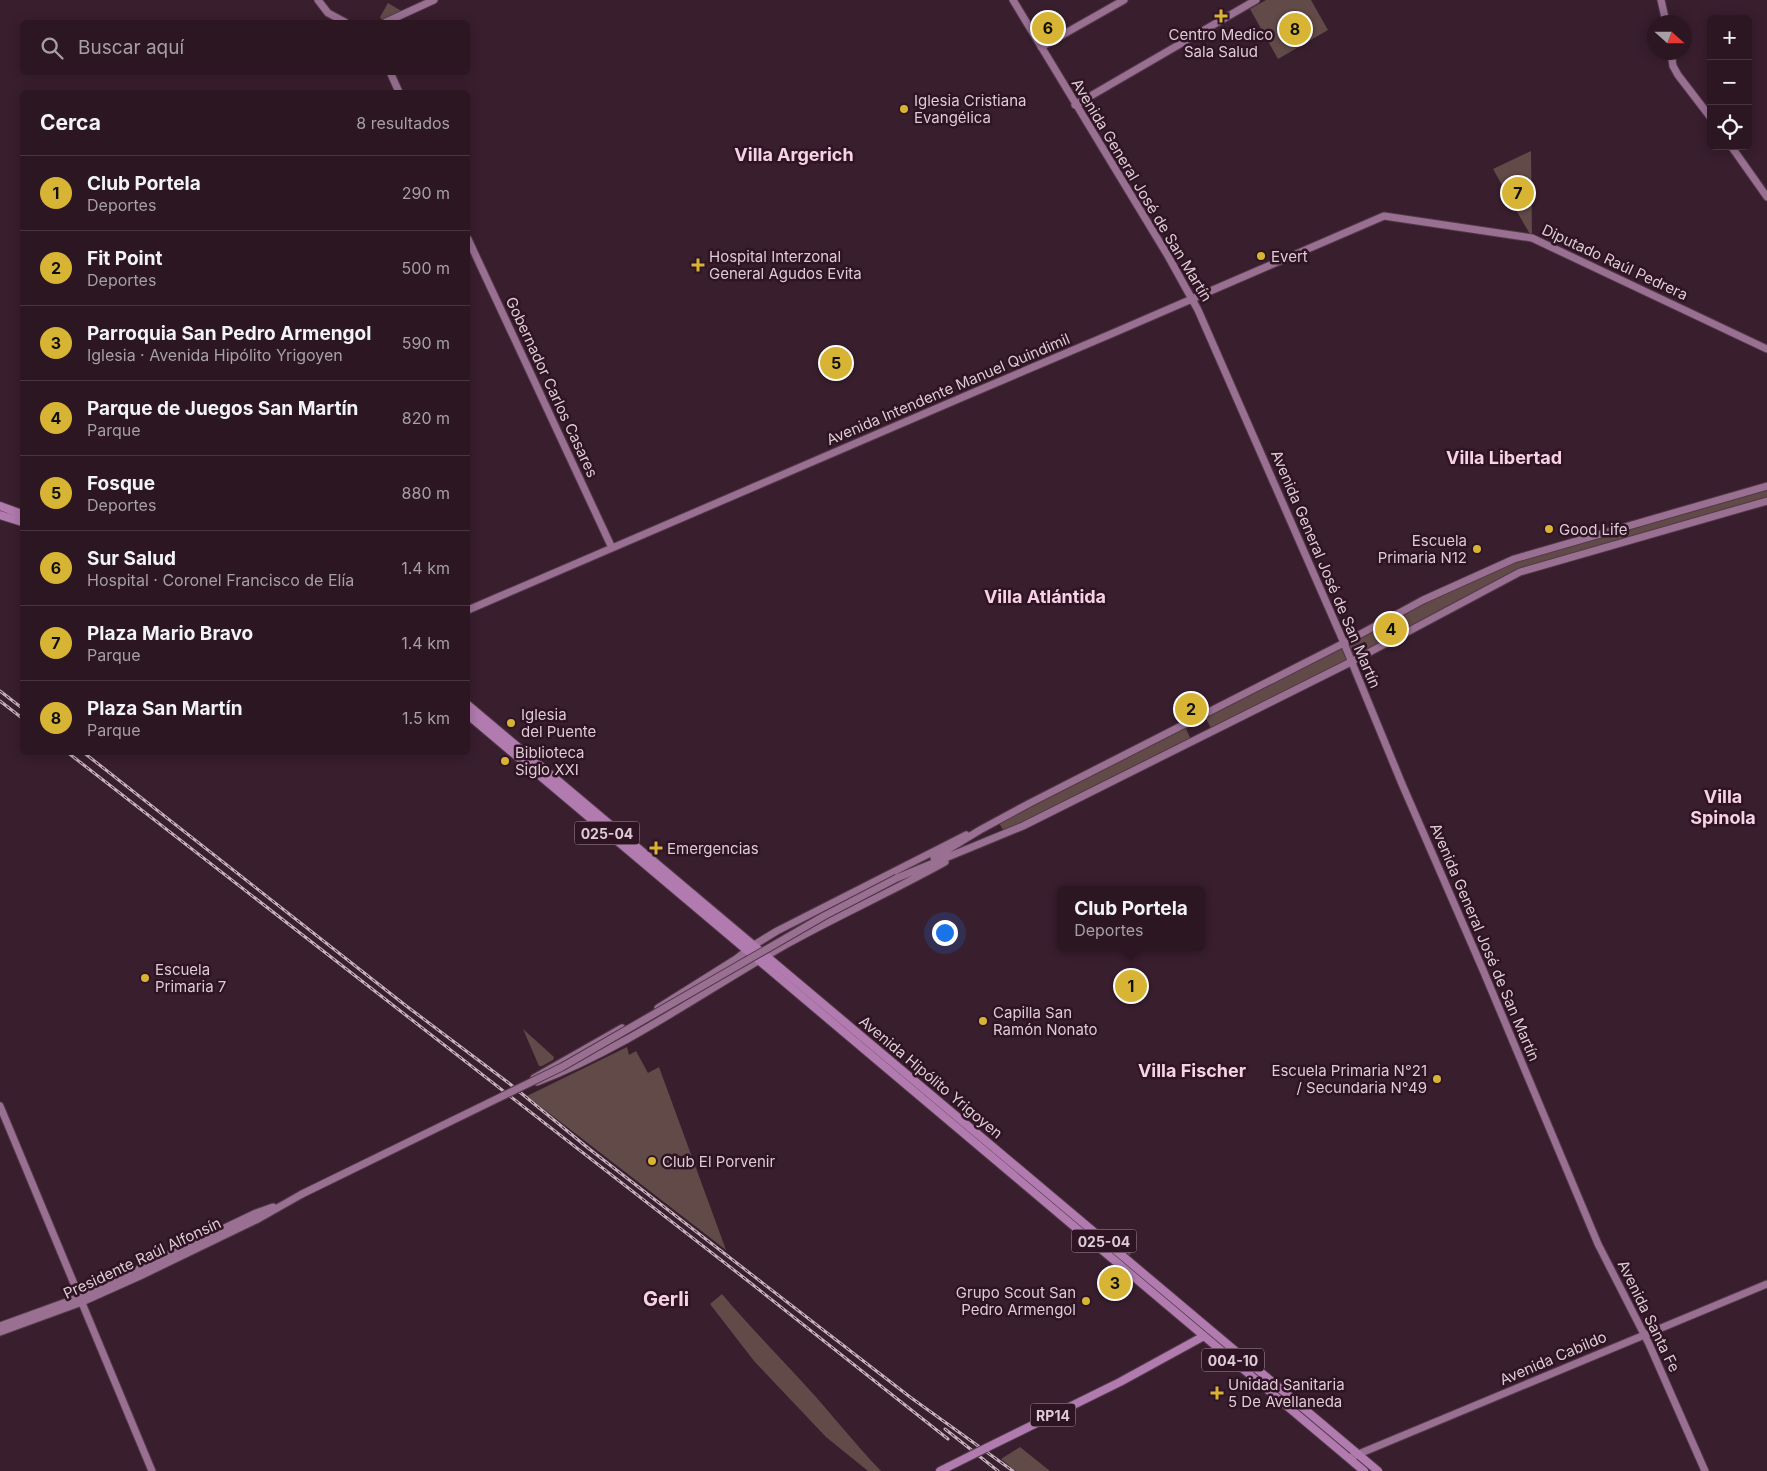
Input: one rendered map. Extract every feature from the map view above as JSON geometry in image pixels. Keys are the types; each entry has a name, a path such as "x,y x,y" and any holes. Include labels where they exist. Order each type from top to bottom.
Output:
{"main road":[{"path":"318,0 328,13 341,20"},
{"path":"390,20 434,0"},
{"name":"Avenida General José de San Martín","path":"1013,0 1192,298 1344,643 1568,1172"},
{"path":"1041,47 1124,0"},
{"path":"1075,105 1256,0"},
{"path":"1661,0 1664,15"},
{"path":"1673,60 1675,70 1707,113"},
{"path":"391,75 398,90"},
{"path":"1734,150 1767,197"},
{"name":"Avenida Intendente Manuel Quindimil","path":"470,609 1111,334 1380,216 1389,215 1444,224"},
{"name":"Diputado Raúl Pedrera","path":"1444,224 1532,238 1767,349"},
{"name":"Gobernador Carlos Casares","path":"470,243 612,548"},
{"path":"912,871 980,830 1037,799 1344,643 1423,600 1514,559 1767,486"},
{"path":"516,1089 574,1061 824,916 897,878 1023,826 1351,662 1520,572 1767,501"},
{"path":"0,506 20,513"},
{"path":"0,515 20,521"},
{"name":"Avenida Hipólito Yrigoyen","path":"470,707 754,945 763,959 1364,1471"},
{"name":"Avenida Hipólito Yrigoyen","path":"470,717 747,950 763,959 1378,1471"},
{"path":"516,1089 686,990 776,931 946,844 980,830"},
{"path":"516,1089 574,1068 816,928 968,849"},
{"name":"Presidente Raúl Alfonsín","path":"0,1332 81,1300 258,1220 302,1194 516,1089"},
{"path":"0,1106 152,1471"},
{"name":"Avenida Santa Fe","path":"1568,1172 1605,1258 1645,1335 1705,1471"},
{"name":"Avenida Cabildo","path":"1349,1458 1767,1284"},
{"name":"Presidente Raúl Alfonsín","path":"0,1326 81,1300"},
{"name":"RP14","path":"940,1471 1120,1382 1204,1336"}],"shaded area":[{"path":"1266,0 1311,0 1328,30 1278,59 1250,9"},
{"path":"388,3 403,12 384,20 381,19 380,17"},
{"path":"1531,151 1532,238 1493,169"},
{"path":"1767,486 1767,501 1520,572 1212,730 1204,715 1423,600 1514,559"},
{"path":"1184,724 1191,740 1005,833 997,820"},
{"path":"523,1029 554,1057 553,1060 539,1066"},
{"name":"Club El Porvenir","path":"627,1047 629,1055 636,1051 648,1073 659,1067 726,1250 527,1096"},
{"path":"1121,1237 1131,1254 1128,1256 1114,1244"},
{"path":"722,1294 881,1471 868,1471 826,1437 754,1361 710,1304"},
{"path":"1020,1447 1050,1471 1016,1471 1001,1459"}],"railway":[{"path":"0,691 20,706"},
{"path":"0,701 20,716"},
{"path":"71,755 748,1281 948,1439"},
{"path":"87,755 405,1005 510,1084 588,1148 910,1397 1013,1471"},
{"path":"945,1429 998,1471"}],"place":[{"name":"Centro Medico Sala Salud","path":"1221,16"},
{"name":"Sur Salud","path":"1048,28"},
{"name":"Plaza San Martín","path":"1295,29"},
{"name":"Iglesia Cristiana Evangélica","path":"904,109"},
{"name":"Plaza Mario Bravo","path":"1518,193"},
{"name":"Evert","path":"1261,256"},
{"name":"Hospital Interzonal General Agudos Evita","path":"698,265"},
{"name":"Fosque","path":"836,363"},
{"name":"Good Life","path":"1549,529"},
{"name":"Escuela Primaria N12","path":"1477,549"},
{"name":"Parque de Juegos San Martín","path":"1391,629"},
{"name":"Fit Point","path":"1191,709"},
{"name":"Iglesia del Puente","path":"511,723"},
{"name":"Biblioteca Siglo XXI","path":"505,761"},
{"name":"Emergencias","path":"656,848"},
{"name":"Escuela Primaria 7","path":"145,978"},
{"name":"Club Portela","path":"1131,986"},
{"name":"Capilla San Ramón Nonato","path":"983,1021"},
{"name":"Escuela Primaria N°21 / Secundaria N°49","path":"1437,1079"},
{"name":"Club El Porvenir","path":"652,1161"},
{"name":"Parroquia San Pedro Armengol","path":"1115,1283"},
{"name":"Grupo Scout San Pedro Armengol","path":"1086,1301"},
{"name":"Unidad Sanitaria 5 De Avellaneda","path":"1217,1393"}],"district":[{"name":"Villa Argerich","path":"794,154"},
{"name":"Villa Libertad","path":"1504,457"},
{"name":"Villa Atlántida","path":"1045,596"},
{"name":"Villa Spinola","path":"1723,806"},
{"name":"Villa Fischer","path":"1192,1070"},
{"name":"Gerli","path":"666,1299"}]}
